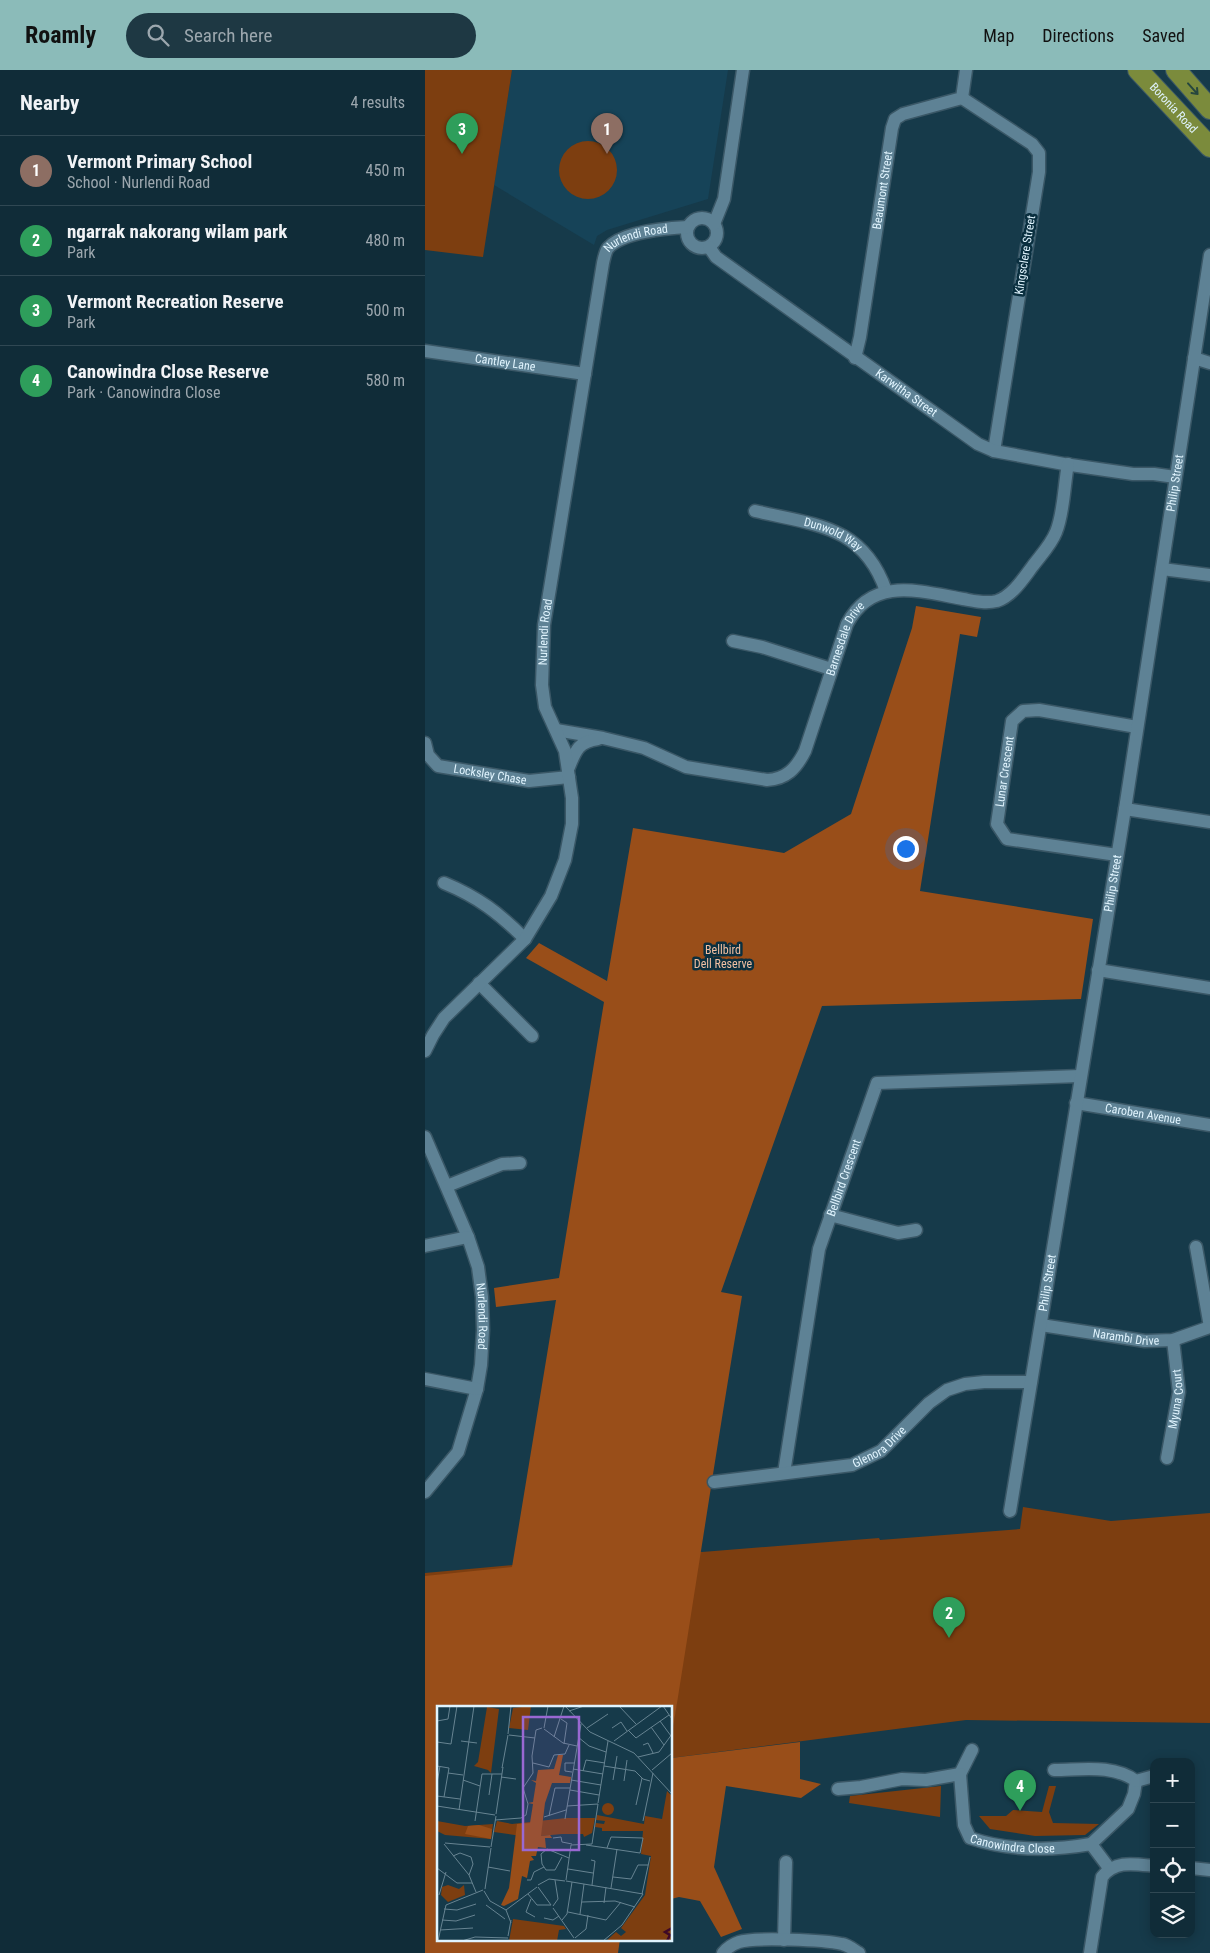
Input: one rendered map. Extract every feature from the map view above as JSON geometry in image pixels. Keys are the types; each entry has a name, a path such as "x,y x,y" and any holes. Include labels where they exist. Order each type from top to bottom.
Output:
{"main road":[{"name":"Boronia Road","path":"1138,70 1210,147"},
{"path":"1176,70 1210,109"}],"street":[{"path":"714,224 701,218 690,223 686,234 690,243 699,248 709,247 716,238 717,233 714,224 724,198 743,70"},
{"path":"962,98 966,70"},
{"name":"Beaumont Street","path":"855,358 860,338 892,128 895,120 903,114 962,98"},
{"name":"Kingsclere Street","path":"962,98 1032,144 1039,153 1039,172 994,451"},
{"name":"Nurlendi Road","path":"425,1051 444,1018 525,939 551,896 565,860 572,824 572,798 565,751 545,707 542,684 544,625 603,263 607,249 620,240 656,229 688,227"},
{"name":"Karwitha Street","path":"709,247 717,257 855,358 978,444 994,451 1133,474 1155,474 1174,481"},
{"name":"Philip Street","path":"1010,1511 1125,809 1210,255"},
{"name":"Cantley Lane","path":"425,351 585,374"},
{"path":"1193,358 1210,363"},
{"name":"Barnesdale Drive","path":"556,730 603,738 644,748 686,767 754,778 777,779 786,775 793,769 805,751 831,669 852,615 867,601 886,592 904,589 979,602 998,600 1011,592 1039,558 1057,531 1068,464"},
{"name":"Dunwold Way","path":"755,510 843,534 861,547 872,562 886,592"},
{"path":"1162,569 1210,575"},
{"path":"733,641 762,647 831,669"},
{"name":"Lunar Crescent","path":"1117,855 1007,839 997,824 1012,721 1023,712 1039,710 1137,727"},
{"path":"568,773 574,753 584,742 603,738"},
{"name":"Locksley Chase","path":"425,743 428,755 438,766 529,781 568,773"},
{"path":"1125,809 1210,822"},
{"path":"444,883 467,892 489,906 525,939"},
{"path":"1098,970 1210,988"},
{"path":"479,982 532,1036"},
{"name":"Bellbird Crescent","path":"784,1473 819,1248 877,1083 1080,1076"},
{"name":"Caroben Avenue","path":"1077,1103 1210,1125"},
{"name":"Nurlendi Road","path":"425,1137 468,1237 478,1267 482,1297 483,1330 481,1365 477,1389 458,1452 425,1492"},
{"path":"447,1186 502,1164 520,1163"},
{"path":"830,1215 898,1233 916,1230"},
{"path":"425,1246 468,1237"},
{"path":"1196,1247 1210,1327"},
{"name":"Narambi Drive","path":"1041,1325 1145,1341 1173,1340 1210,1327"},
{"name":"Myuna Court","path":"1167,1458 1179,1392 1173,1340"},
{"path":"425,1379 477,1389"},
{"name":"Glenora Drive","path":"713,1482 852,1465 867,1459 881,1450 929,1403 947,1390 965,1384 984,1382 1031,1382"},
{"path":"838,1789 861,1787 902,1779 926,1780 960,1774 972,1750"},
{"path":"1054,1770 1111,1770 1125,1773 1136,1781"},
{"name":"Canowindra Close","path":"960,1774 964,1825 970,1838 987,1844 1015,1848 1051,1849 1091,1844"},
{"path":"1136,1781 1150,1777"},
{"path":"1109,1868 1091,1844 1128,1809 1134,1794 1136,1781"},
{"path":"784,1940 786,1862"},
{"path":"1090,1953 1102,1877 1109,1868 1122,1864 1150,1866"},
{"path":"1195,1868 1210,1870"},
{"path":"723,1953 738,1942 753,1939 844,1944 859,1953"}],"shaded area":[{"path":"425,70 512,70 483,257 425,250"},
{"path":"512,70 728,70 708,199 607,230 597,236 594,245 494,185"},
{"path":"582,141 594,141 604,145 613,154 617,176 609,191 594,199 582,199 572,195 563,186 559,176 559,164 563,154 572,145"},
{"path":"1023,1507 1111,1521 1210,1513 1210,1723 966,1720 673,1758 673,1727 677,1700 638,1706 437,1706 437,1711 425,1735 425,1573 513,1565 618,1540 702,1552 1020,1529"},
{"path":"941,1786 940,1817 849,1803 850,1796"},
{"path":"1049,1786 1056,1786 1049,1812 1053,1823 1099,1824 1085,1835 1035,1836 990,1829 979,1816 1006,1816 1013,1810 1042,1812"}],"green space":[{"name":"Bellbird Dell Reserve","path":"916,606 981,617 977,637 960,634 920,891 1093,919 1081,999 822,1006 721,1292 742,1296 673,1728 673,1706 437,1706 437,1940 620,1940 618,1953 425,1953 425,1576 512,1567 556,1300 496,1307 494,1288 559,1278 604,1002 526,958 539,943 607,981 633,828 784,853 851,814 912,628"},
{"path":"800,1742 800,1779 821,1784 801,1798 726,1786 714,1867 742,1929 721,1937 700,1901 679,1897 673,1898 673,1758"}],"place":[{"name":"Vermont Recreation Reserve","path":"462,154"},
{"name":"Vermont Primary School","path":"607,154"},
{"name":"ngarrak nakorang wilam park","path":"949,1638"},
{"name":"Canowindra Close Reserve","path":"1020,1811"}]}
